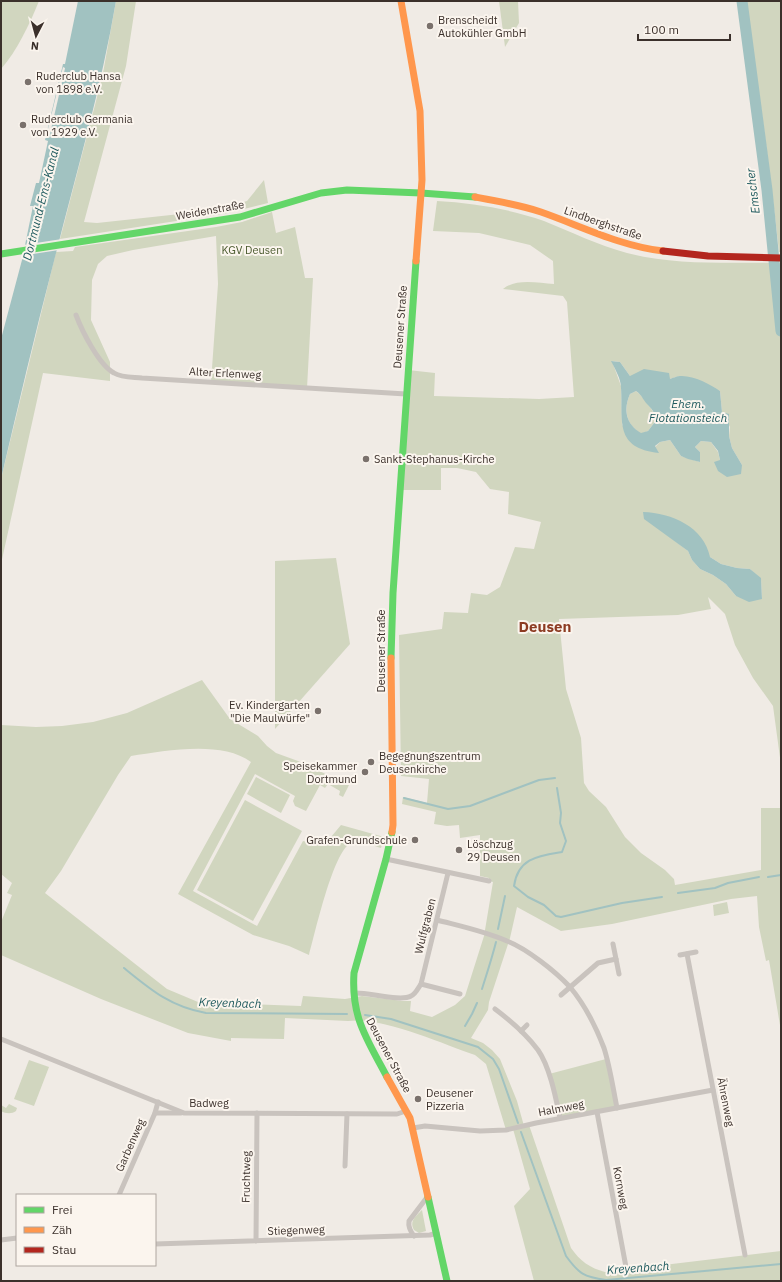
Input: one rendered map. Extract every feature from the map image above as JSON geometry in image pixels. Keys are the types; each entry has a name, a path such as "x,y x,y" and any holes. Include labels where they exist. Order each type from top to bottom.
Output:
{"street":[{"name":"Deusener Straße","path":"401,1 420,111 422,153 421,193 393,581 391,635 394,814 391,839 386,859 356,964 354,993 358,1020 362,1031 406,1110 413,1128 447,1281"},
{"name":"Weidenstraße","path":"4,253 240,216 327,192 359,190 421,193"},
{"name":"Lindberghstraße","path":"421,193 476,197 506,203 540,212 606,238 651,250 683,254 781,258"},
{"name":"Alter Erlenweg","path":"76,316 80,327 97,354 109,370 118,375 142,378 406,394"},
{"path":"386,859 489,881"},
{"name":"Wulfgraben","path":"421,984 448,872"},
{"path":"437,920 479,930 508,941 546,966 570,987 586,1010 604,1049 617,1108"},
{"path":"613,944 619,974"},
{"path":"680,955 696,952"},
{"name":"Ährenweg","path":"687,954 745,1255"},
{"path":"561,995 598,963 616,959"},
{"path":"354,993 397,998 408,997 416,993 421,984 460,994"},
{"path":"495,1009 521,1031 539,1051 553,1087 560,1118"},
{"path":"521,1031 527,1025"},
{"name":"Badweg","path":"1,1039 184,1113 397,1114 406,1110"},
{"name":"Halmweg","path":"413,1128 425,1126 495,1131 512,1129 560,1118 713,1090"},
{"name":"Garbenweg","path":"119,1194 155,1113 158,1102"},
{"name":"Kornweg","path":"597,1112 626,1268"},
{"path":"155,1113 184,1113"},
{"name":"Fruchtweg","path":"256,1241 257,1113"},
{"path":"345,1166 347,1114"},
{"path":"414,1236 410,1231 409,1221 428,1196"},
{"name":"Stiegenweg","path":"156,1244 414,1236 437,1233"},
{"path":"1,1240 16,1238"}],"green space":[{"path":"1,1 39,1 18,45 1,69"},
{"path":"116,1 136,1 126,66 84,222 97,223 217,210 247,201 264,180 268,203 228,213 60,239 103,73"},
{"path":"499,1 518,1 519,23 505,47"},
{"path":"746,1 781,1 781,252 779,252 768,158"},
{"path":"437,201 451,202 491,207 518,213 544,221 606,246 646,257 684,262 781,263 781,765 773,706 753,678 735,645 725,614 708,597 711,609 678,615 559,619 566,689 581,738 584,783 589,791 606,807 625,837 641,853 665,870 674,879 675,885 761,870 761,808 781,808 781,1031 769,960 766,961 759,927 757,896 731,899 612,924 561,931 517,907 510,938 489,1002 488,1010 471,1038 483,1043 500,1059 517,1101 524,1126 529,1125 571,1248 578,1257 590,1266 605,1272 781,1251 781,1281 534,1281 514,1206 530,1189 513,1129 506,1130 486,1064 475,1055 412,1032 377,1023 362,1021 285,1018 284,1039 231,1038 231,1041 188,1033 101,999 1,955 1,922 12,895 7,893 12,883 1,874 1,725 36,727 62,726 93,722 127,713 202,680 230,719 258,736 276,753 298,761 349,785 343,797 339,795 340,791 328,784 325,788 320,785 306,811 295,806 293,801 295,796 255,774 193,891 257,926 303,841 307,842 311,834 322,840 331,837 341,825 384,837 381,848 366,843 354,842 344,849 331,876 309,955 289,946 253,935 178,894 251,762 239,755 224,751 192,749 131,756 118,775 61,871 45,893 167,989 198,1002 301,1006 303,996 345,999 362,996 411,1001 410,1011 432,1017 455,1005 465,996 484,936 493,882 489,881 489,878 480,876 480,835 460,838 459,825 447,826 434,824 436,812 402,804 403,797 427,803 429,779 401,776 399,635 442,629 444,612 468,613 471,593 487,595 500,587 515,547 534,549 541,522 508,514 509,492 490,489 476,472 457,468 441,468 441,490 399,490 408,370 435,373 434,396 539,399 574,397 567,302 563,296 503,289 514,283 521,282 554,284 553,261 530,245 479,233 433,231","holes":["612,361 620,362 630,376 670,379 679,376 720,391 722,412 730,427 729,436 732,448 742,465 720,460 718,452 711,442 701,441 695,447 700,452 700,462 681,456 670,440 660,442 655,447 658,452 622,425 621,386","666,534 721,564 737,568 750,569 761,579 762,599 736,596 726,584 713,575 700,569 692,560 688,551"]},
{"name":"KGV Deusen","path":"272,212 276,233 295,227 305,278 313,278 307,388 211,382 218,284 216,236 133,250 107,256 98,264 92,280 91,320 110,362 110,381 43,373 1,564 1,479 56,252 73,251 75,247 216,227 242,222"},
{"path":"636,391 648,404 657,419 648,431 641,434 632,426 626,411 630,394"},
{"path":"336,558 350,644 275,729 275,561"},
{"path":"256,777 290,795 281,813 247,794"},
{"path":"245,800 302,831 253,921 197,890"},
{"path":"727,902 729,913 714,916 713,905"},
{"path":"606,1059 617,1108 560,1118 549,1074"},
{"path":"29,1060 49,1067 34,1106 14,1099"},
{"path":"9,1104 17,1108 16,1111 13,1113 5,1113 1,1111 1,1105 6,1108"},
{"path":"422,1210 426,1231 419,1233 414,1230 412,1224 414,1219"}],"water":[{"name":"Dortmund-Ems-Kanal","path":"78,1 116,1 96,99 40,315 1,479 1,339 22,260 33,206 30,206 36,183 39,183 48,141 45,140 63,64 65,64"},
{"name":"Ehem. Flotationsteich","path":"611,361 620,362 630,376 644,369 669,373 670,379 679,376 696,378 720,391 722,412 729,414 729,436 732,448 742,465 741,474 727,477 718,471 714,462 720,460 718,451 711,442 701,441 695,447 700,452 700,462 681,456 670,440 660,442 655,446 659,453 645,450 634,445 628,439 624,431 622,422 621,385","holes":["636,391 652,409 657,419 648,431 641,433 629,421 626,411 630,394"]},
{"path":"643,512 665,515 694,530 707,546 710,557 721,564 737,568 750,569 761,578 762,599 749,602 736,596 726,584 713,575 700,569 692,560 688,551 644,519"}],"pier":[{"path":"63,67 65,68 50,134 47,133"},
{"path":"62,239 59,250 20,256 23,245"}],"waterway":[{"name":"Emscher","path":"742,1 767,190 781,331"},
{"path":"404,798 448,809 470,806 539,780 555,778"},
{"path":"557,788 561,813 560,823 566,841 562,852 545,855 530,860 520,869 514,886 528,897 544,905 556,916 561,917 622,903 662,897"},
{"path":"768,877 781,875"},
{"path":"678,893 715,888 728,883 759,877"},
{"path":"498,929 505,896"},
{"path":"482,989 496,942"},
{"name":"Kreyenbach","path":"124,968 143,983 172,1002 182,1007 206,1013 347,1014"},
{"path":"465,1026 477,1003"},
{"name":"Kreyenbach","path":"365,1015 391,1019 478,1047 493,1059 499,1069 518,1123"},
{"name":"Kreyenbach","path":"521,1132 566,1256 583,1274 592,1278 606,1280 781,1264"}],"traffic: fast":[{"path":"1,254 240,217 321,193 347,190 475,197"},
{"path":"391,658 393,593 416,261"},
{"path":"387,1077 367,1039 358,1016 355,1003 354,973 386,859 392,832"},
{"path":"428,1197 447,1281"}],"traffic: slow":[{"path":"401,1 420,111 422,180 416,261"},
{"path":"475,197 508,203 533,210 631,245 663,251"},
{"path":"391,658 392,832"},
{"path":"387,1077 410,1118 428,1197"}],"traffic: jam":[{"path":"663,251 708,256 781,258"}],"place":[{"name":"Brenscheidt Autokühler GmbH","path":"430,26"},
{"name":"Ruderclub Hansa von 1898 e.V.","path":"28,82"},
{"name":"Ruderclub Germania von 1929 e.V.","path":"23,125"},
{"name":"Sankt-Stephanus-Kirche","path":"366,459"},
{"name":"Ev. Kindergarten \"Die Maulwürfe\"","path":"318,711"},
{"name":"Begegnungszentrum Deusenkirche","path":"371,762"},
{"name":"Speisekammer Dortmund","path":"365,772"},
{"name":"Grafen-Grundschule","path":"415,840"},
{"name":"Löschzug 29 Deusen","path":"459,850"},
{"name":"Deusener Pizzeria","path":"418,1099"}],"district":[{"name":"Deusen","path":"545,627"}]}
